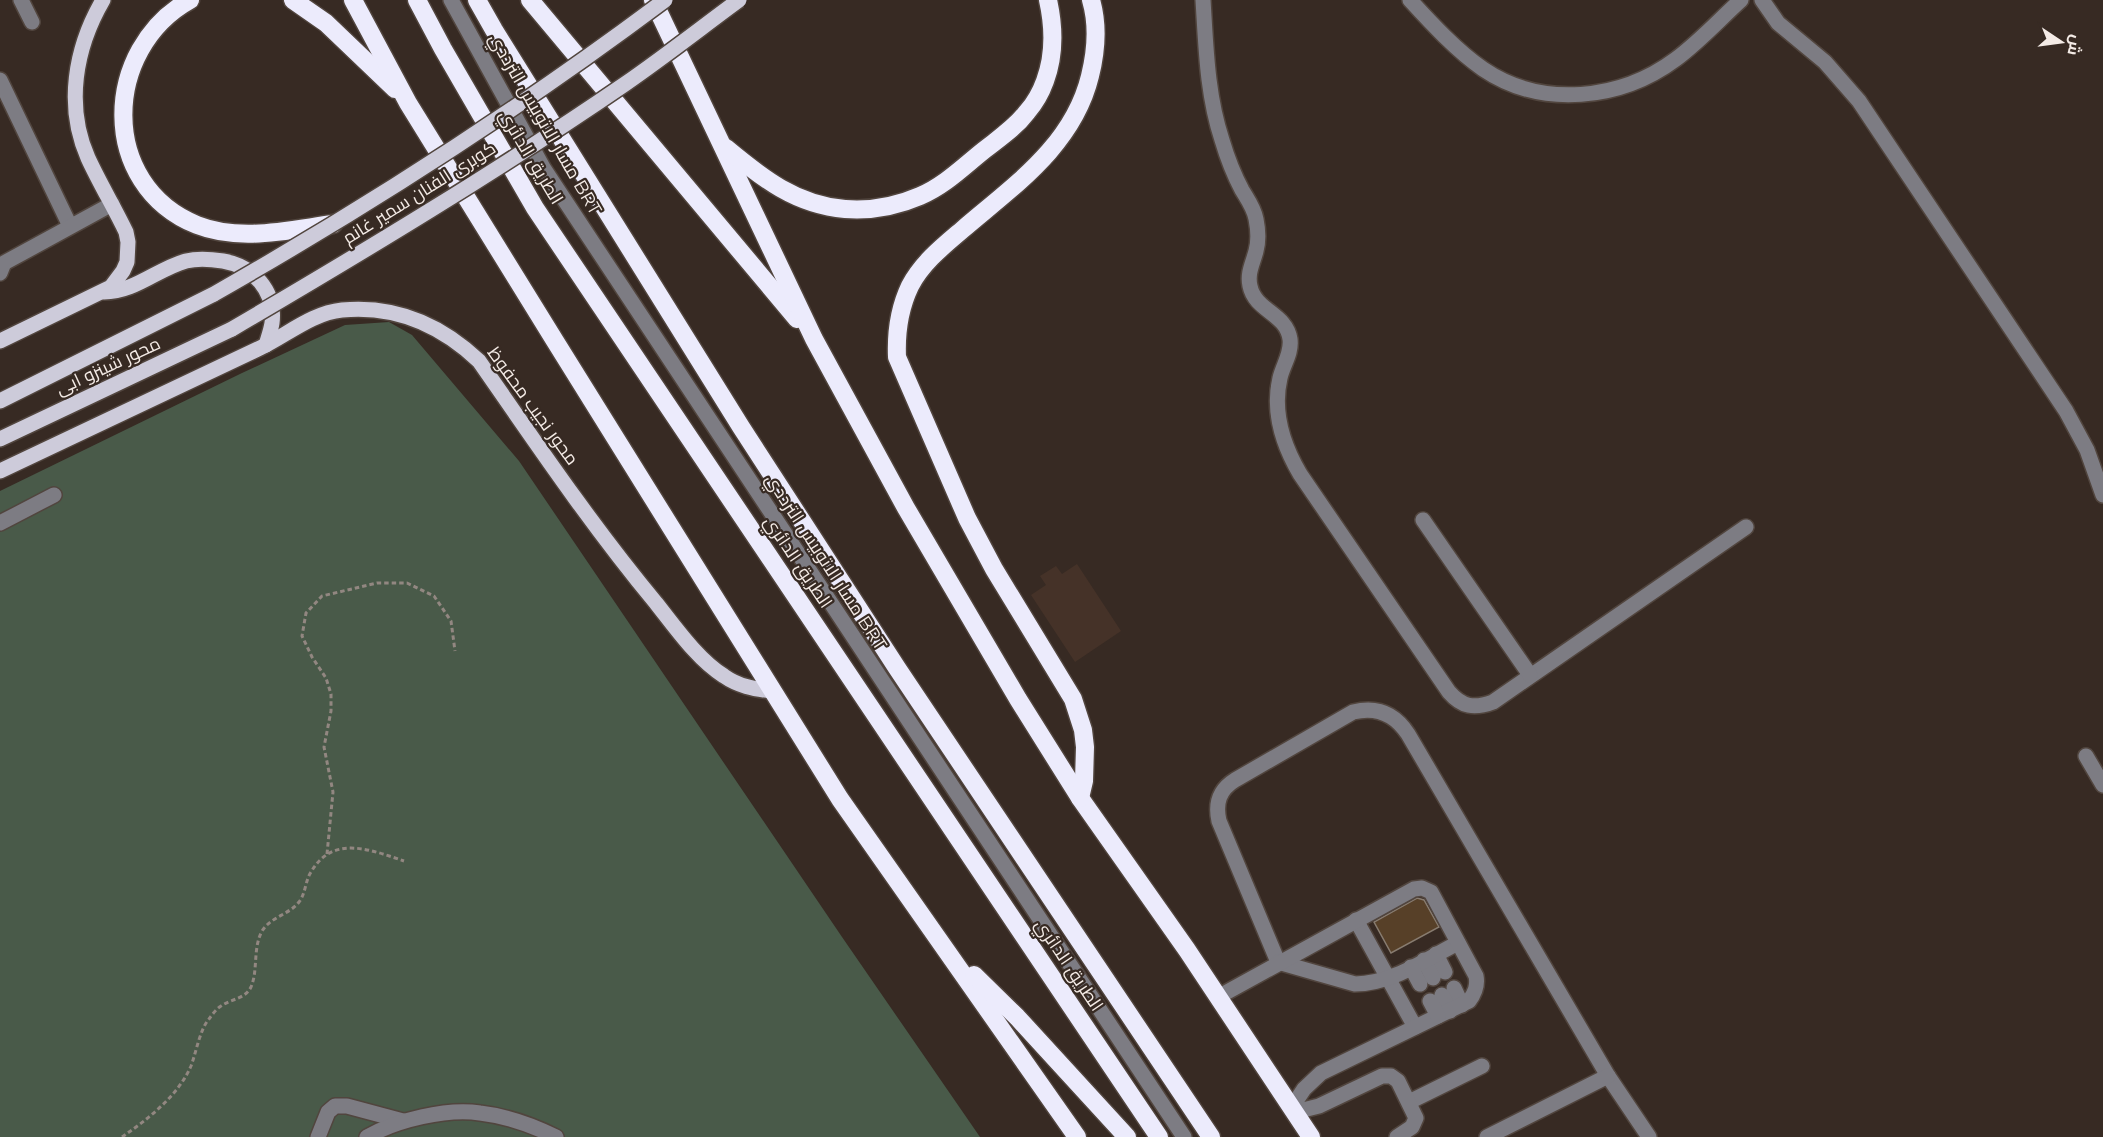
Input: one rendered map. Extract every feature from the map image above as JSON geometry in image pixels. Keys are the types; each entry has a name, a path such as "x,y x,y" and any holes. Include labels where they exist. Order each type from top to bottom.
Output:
{"highway":[{"path":"190,0 162,19 150,33 140,49 126,84 123,121 131,158 140,175 164,204 179,216 214,231 252,234 333,224"},
{"path":"293,0 326,23 408,103"},
{"path":"353,0 408,103 771,691 840,799 1077,1137"},
{"name":"الطريق الدائري","path":"417,0 536,208 1159,1137"},
{"name":"الطريق الدائري","path":"477,0 741,427 897,668 1211,1137"},
{"path":"530,0 814,339"},
{"path":"653,0 814,339 906,508 1018,699 1080,798 1218,997 1311,1137"},
{"path":"720,144 771,184 788,194 826,207 855,210 885,207 923,195 940,186 1017,124 1028,111 1045,81 1051,56 1053,31 1048,0"},
{"path":"1080,798 1084,781 1085,747 1081,722 1073,699 994,569 967,518 897,357 897,342 898,326 905,297 925,263 1038,165 1058,143 1075,118 1087,91 1094,62 1095,32 1091,0"},
{"path":"943,944 1017,1017 1127,1137"}],"main road":[{"path":"0,341 103,292 118,280 127,262 126,232 88,158 82,141 76,107 76,80 80,52 103,0"},
{"name":"كوبرى الفنان سمير غانم","path":"214,294 431,163 527,99 665,0"},
{"name":"كوبرى الفنان سمير غانم","path":"232,329 333,270 530,147 627,82 739,0"},
{"path":"103,292 118,291 133,286 189,260 207,259 234,263 246,268 256,276 270,298 272,324 266,345"},
{"name":"محور شينزو ابى","path":"0,402 214,294"},
{"name":"محور نجيب محفوظ","path":"0,471 266,345 322,313 360,309 416,319 450,336 479,361 598,531 699,654 711,666 738,684 771,691"},
{"name":"محور شينزو ابى","path":"0,439 232,329"}],"street":[{"path":"21,0 32,22"},
{"name":"مسار الاتوبيس الترددي BRT","path":"451,0 544,169 1184,1137"},
{"path":"1203,0 1209,86 1214,116 1232,166 1253,207 1258,228 1258,239 1250,270 1250,285 1257,301 1283,322 1290,338 1288,356 1280,380 1278,400 1283,440 1290,457 1457,701 1468,706 1481,707 1493,702 1746,527"},
{"path":"1410,0 1431,24 1482,68 1510,83 1528,89 1566,95 1603,92 1622,87 1656,72 1677,58 1741,0"},
{"path":"1762,0 1778,23 1806,45 1836,74 1874,123 2066,411 2087,450 2103,495"},
{"path":"0,80 70,226"},
{"path":"1,265 112,204"},
{"path":"0,523 54,495"},
{"path":"1423,520 1530,675"},
{"path":"1278,962 1219,821 1216,809 1218,797 1225,786 1353,712 1364,709 1385,712 1394,717 1408,734 1608,1076 1649,1137"},
{"path":"2086,756 2103,785"},
{"path":"1218,997 1414,889 1422,888 1431,892 1476,976 1477,982 1472,997 1321,1073 1304,1089 1294,1110"},
{"path":"1356,920 1415,1027"},
{"path":"1278,962 1355,984 1376,982 1458,943"},
{"path":"1423,961 1433,978 1423,961"},
{"path":"1450,1010 1442,994 1450,1010"},
{"path":"1409,1102 1482,1066"},
{"path":"1294,1110 1319,1106 1386,1075 1395,1077 1416,1114 1416,1122 1412,1128 1397,1137"},
{"path":"1487,1137 1608,1076"},
{"path":"318,1137 328,1112 335,1106 346,1106 403,1121"},
{"path":"367,1137 403,1121 438,1114 478,1112 515,1120 556,1137"}],"path":[{"path":"327,854 333,792 324,747 331,711 331,694 326,678 302,636 306,613 322,596 377,583 407,583 434,596 440,604 451,621 455,651"},
{"path":"122,1137 138,1126 175,1091 190,1068 206,1022 220,1006 247,993 252,985 262,932 270,922 298,904 310,873 317,862 327,854 355,847 404,861"}],"shaded area":[{"path":"1077,564 1121,631 1075,662 1031,595 1046,585 1040,576 1056,566 1062,574"}],"green space":[{"path":"389,322 412,335 519,461 980,1137 0,1137 0,491 345,325"}],"building":[{"path":"1417,898 1424,900 1439,927 1391,953 1374,922"}]}
